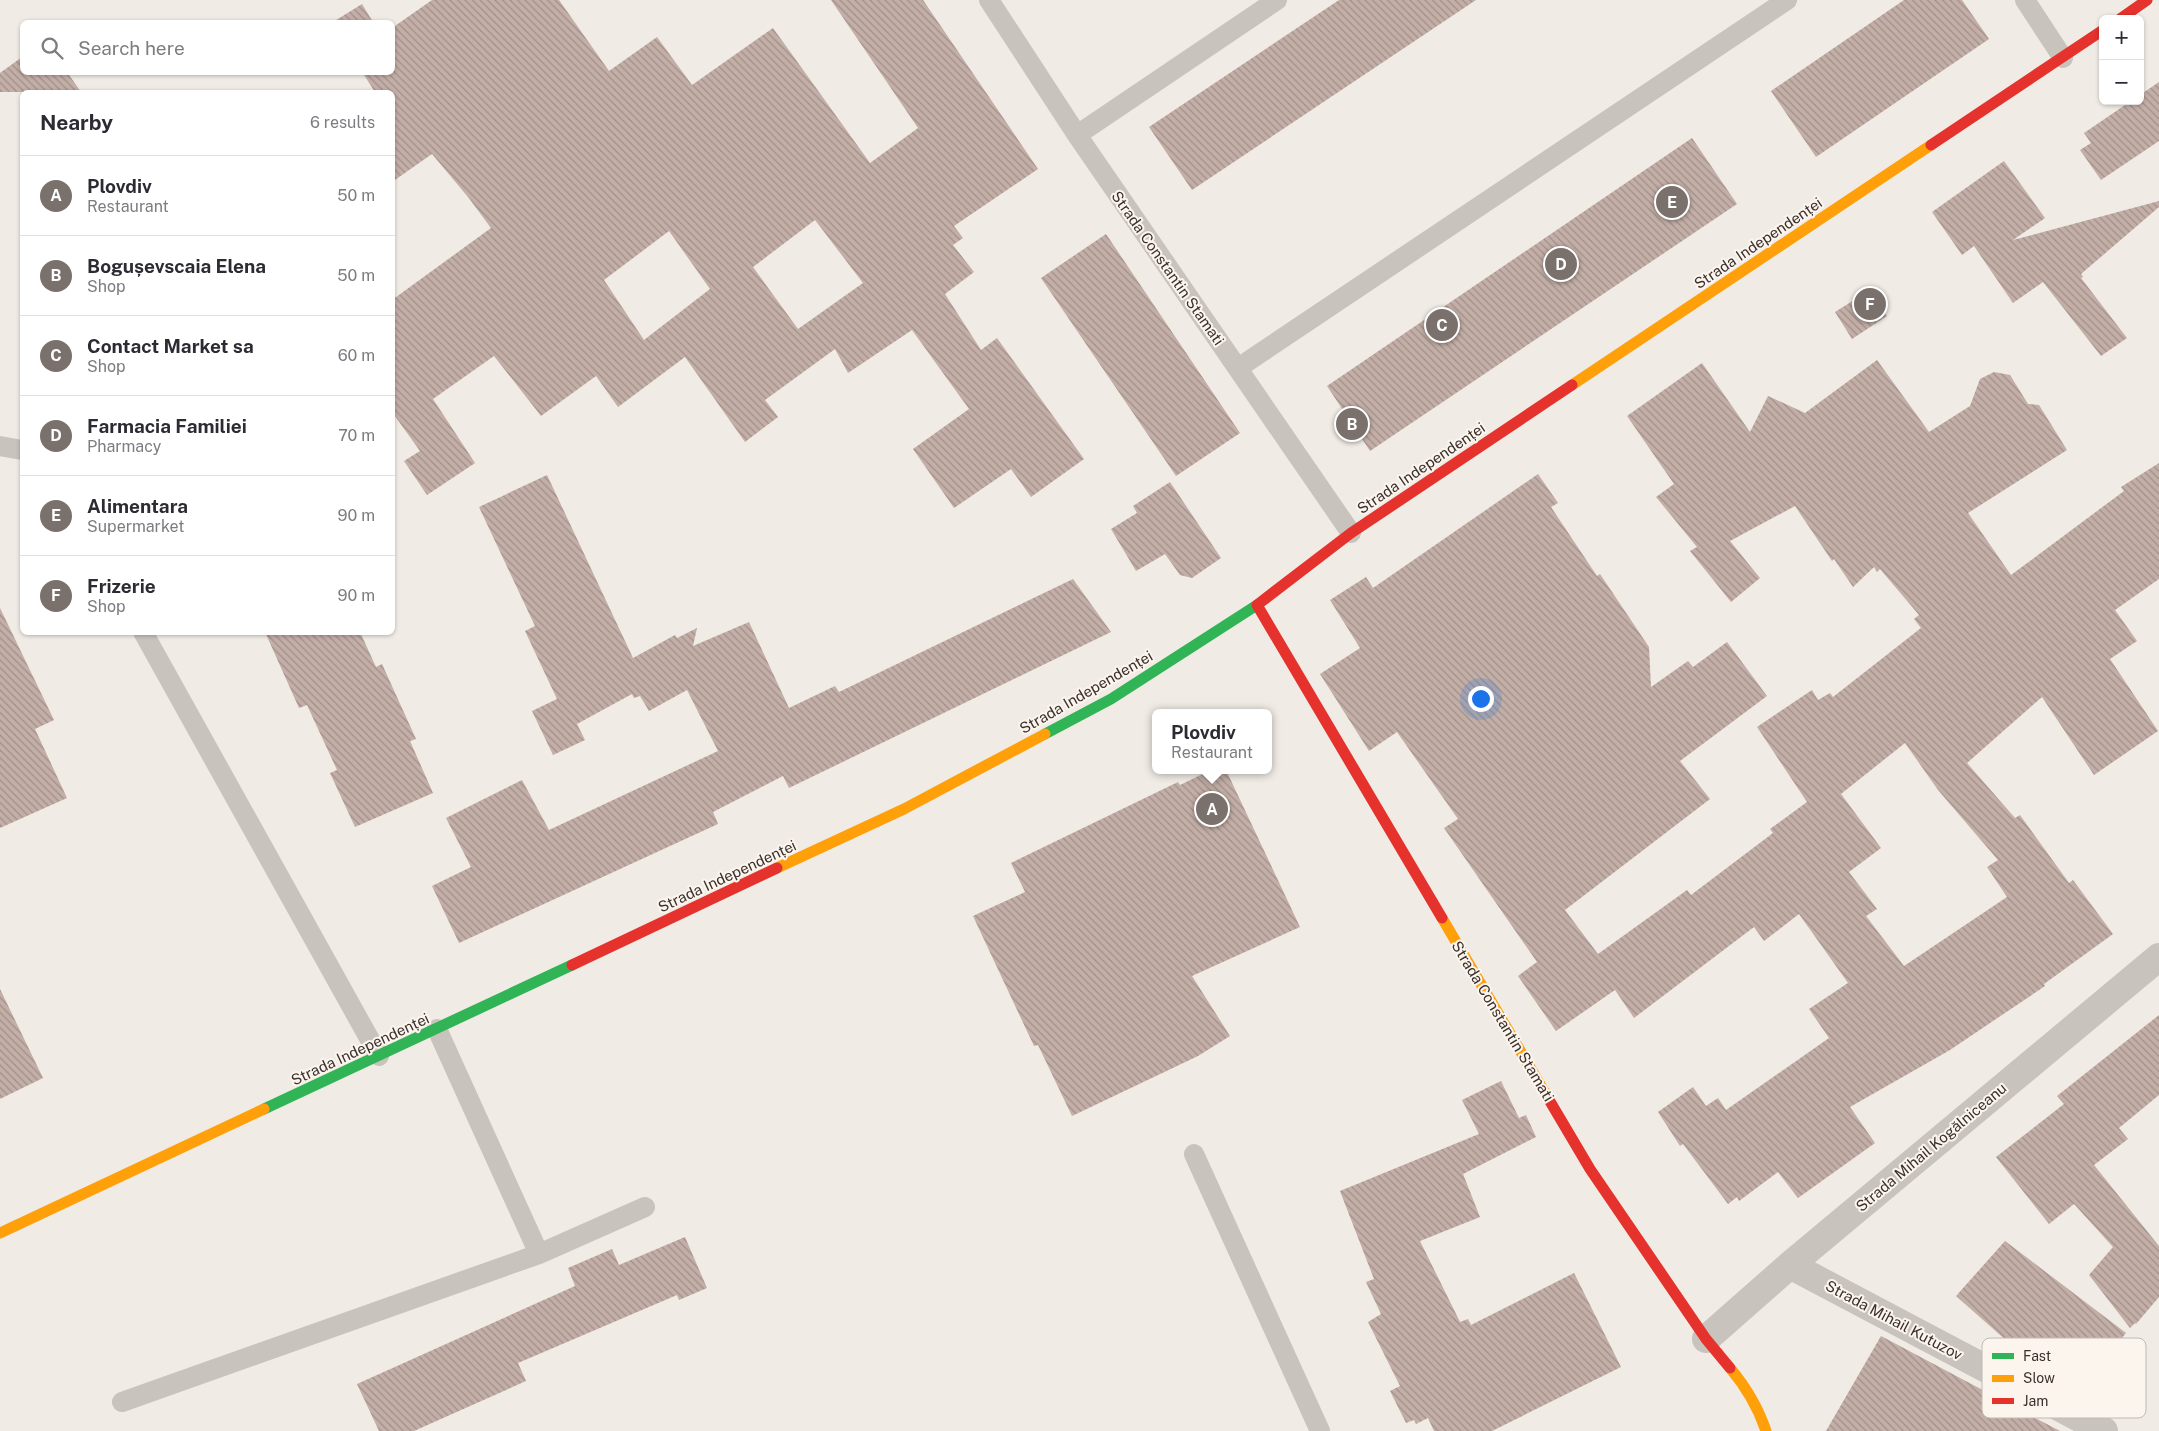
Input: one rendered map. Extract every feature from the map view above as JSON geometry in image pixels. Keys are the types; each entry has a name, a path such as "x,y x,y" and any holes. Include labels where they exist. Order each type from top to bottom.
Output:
{"street":[{"path":"2125,15 2146,0"},
{"name":"Strada Independenței","path":"0,1234 904,810 1111,699 1256,605 1351,533 2099,33"},
{"name":"Strada Constantin Stamati","path":"1256,605 1590,1169 1706,1339 1743,1384 1760,1412 1765,1429"},
{"name":"Strada Mihail Kogălniceanu","path":"1706,1339 1790,1265 2159,957"},
{"name":"Strada Mihail Kutuzov","path":"1790,1265 1982,1367"},
{"name":"Strada Mihail Kutuzov","path":"2079,1418 2104,1431"}],"lane":[{"name":"Strada Constantin Stamati","path":"989,0 1077,135 1351,533"},
{"path":"1077,135 1277,0"},
{"path":"1238,368 1787,0"},
{"path":"2025,0 2063,58"},
{"path":"0,446 20,450"},
{"path":"145,635 379,1056"},
{"path":"437,1029 539,1254"},
{"path":"1194,1154 1320,1431"},
{"path":"122,1402 539,1254 645,1207"}],"building":[{"path":"432,0 559,0 609,71 657,37 692,85 773,28 870,163 918,128 831,0 923,0 1038,169 954,226 963,238 953,245 974,272 945,294 981,350 997,338 1084,459 1031,497 1011,469 954,508 913,449 969,409 912,330 848,373 835,349 765,400 778,417 745,442 685,357 618,407 596,376 541,416 494,356 433,399 475,463 427,495 404,461 420,451 395,416 395,298 491,228 432,154 395,180 395,90 374,90 364,75 395,75 395,26","holes":["815,220 863,283 798,329 753,267","669,231 710,289 644,340 604,280"]},
{"path":"1339,0 1476,0 1192,190 1149,127"},
{"path":"1904,0 1962,0 1989,39 1816,157 1771,91"},
{"path":"362,4 372,20 336,20"},
{"path":"20,58 20,75 69,75 80,90 0,92 0,73"},
{"path":"2159,82 2159,141 2101,180 2080,150 2091,143 2084,133 2125,105 2144,105 2144,92"},
{"path":"1692,138 1737,204 1370,451 1327,386"},
{"path":"2004,161 2045,218 2013,240 2159,201 2159,207 2081,274 2083,277 2081,278 2127,338 2101,356 2043,282 2013,303 1974,246 1962,255 1932,212"},
{"path":"1106,234 1240,433 1176,476 1041,278"},
{"path":"1870,290 1887,316 1852,339 1835,312"},
{"path":"1877,360 1929,432 1970,406 1980,379 1994,372 2010,375 2028,404 2039,405 2067,450 1968,513 2011,575 2124,491 2121,487 2159,463 2159,579 2115,610 2137,641 2110,659 2158,731 2094,775 2042,697 1967,763 2015,818 2020,815 2069,883 2073,880 2113,934 2044,984 2045,986 1950,1050 1850,1107 1875,1143 1798,1198 1778,1172 1739,1201 1737,1197 1728,1204 1683,1144 1680,1146 1658,1112 1693,1087 1706,1106 1718,1098 1726,1110 1829,1038 1809,1009 1848,983 1799,914 1764,941 1754,927 1634,1018 1615,990 1556,1031 1518,976 1537,962 1444,828 1458,819 1397,732 1369,751 1320,674 1360,648 1330,600 1366,577 1373,588 1538,474 1558,503 1551,507 1597,576 1600,574 1649,647 1651,687 1688,661 1693,667 1727,642 1767,696 1680,761 1710,799 1565,910 1598,954 1687,890 1691,895 1773,833 1770,829 1807,802 1757,727 1812,690 1818,700 1830,693 1833,697 1921,628 1914,619 1919,615 1880,569 1877,572 1874,567 1853,587 1834,559 1832,561 1795,506 1730,541 1760,578 1731,602 1690,551 1697,547 1656,497 1674,484 1627,416 1702,363 1750,432 1768,396 1805,413","holes":["1905,743 1938,790 1998,860 1987,867 2007,897 1904,966 1866,916 1877,909 1849,872 1881,848 1841,794"]},
{"path":"547,475 633,658 675,635 677,638 697,628 693,646 749,622 789,708 835,686 839,692 1073,579 1111,632 789,788 783,776 713,812 718,824 459,943 432,886 471,867 446,818 522,780 549,830 718,751 687,690 649,711 640,696 634,698 632,694 577,724 585,740 553,755 532,711 557,699 525,631 535,626 479,507"},
{"path":"1170,482 1221,558 1192,578 1180,575 1165,554 1136,571 1111,529 1137,513 1133,506"},
{"path":"0,608 54,720 35,729 67,798 0,828"},
{"path":"266,635 361,635 376,667 382,664 416,739 410,741 433,793 355,827 330,773 337,770 307,705 299,708"},
{"path":"1203,774 1228,774 1300,927 1192,976 1230,1036 1198,1056 1072,1116 1038,1045 1034,1046 973,916 1025,892 1011,863 1178,782 1180,785"},
{"path":"0,989 43,1078 0,1099"},
{"path":"2159,1015 2159,1095 2119,1128 2128,1139 2094,1165 2159,1246 2159,1297 2136,1324 2130,1328 2089,1275 2113,1247 2074,1204 2049,1224 1996,1157 2064,1104 2057,1096"},
{"path":"1501,1081 1519,1118 1526,1115 1536,1137 1463,1174 1480,1217 1420,1241 1460,1322 1468,1319 1471,1325 1574,1273 1621,1367 1492,1431 1434,1431 1428,1418 1416,1424 1414,1420 1406,1423 1390,1391 1400,1386 1368,1322 1381,1314 1366,1282 1374,1279 1340,1191 1479,1134 1462,1100"},
{"path":"685,1237 707,1288 679,1300 677,1295 518,1363 526,1381 414,1431 379,1431 357,1384 575,1286 568,1268 612,1249 619,1265"},
{"path":"2005,1241 2126,1333 2122,1338 2004,1338 1956,1296"},
{"path":"1881,1336 1982,1390 1982,1418 2036,1418 2060,1431 1826,1431"}],"traffic: fast":[{"path":"1045,734 1111,699 1257,605"},
{"path":"264,1109 572,965"}],"traffic: slow":[{"path":"1572,385 1931,145"},
{"path":"777,868 904,809 1045,734"},
{"path":"1442,918 1548,1098"},
{"path":"0,1233 264,1109"},
{"path":"1730,1368 1751,1398 1766,1431"}],"traffic: jam":[{"path":"2126,15 2147,0"},
{"path":"1931,145 2099,33"},
{"path":"1257,605 1351,533 1572,385"},
{"path":"1257,605 1442,918"},
{"path":"572,965 777,868"},
{"path":"1548,1098 1590,1169 1706,1339 1730,1368"}],"place":[{"name":"Alimentara","path":"1672,202"},
{"name":"Farmacia Familiei","path":"1561,264"},
{"name":"Frizerie","path":"1870,304"},
{"name":"Contact Market sa","path":"1442,325"},
{"name":"Bogușevscaia Elena","path":"1352,424"},
{"name":"Plovdiv","path":"1212,809"}]}
